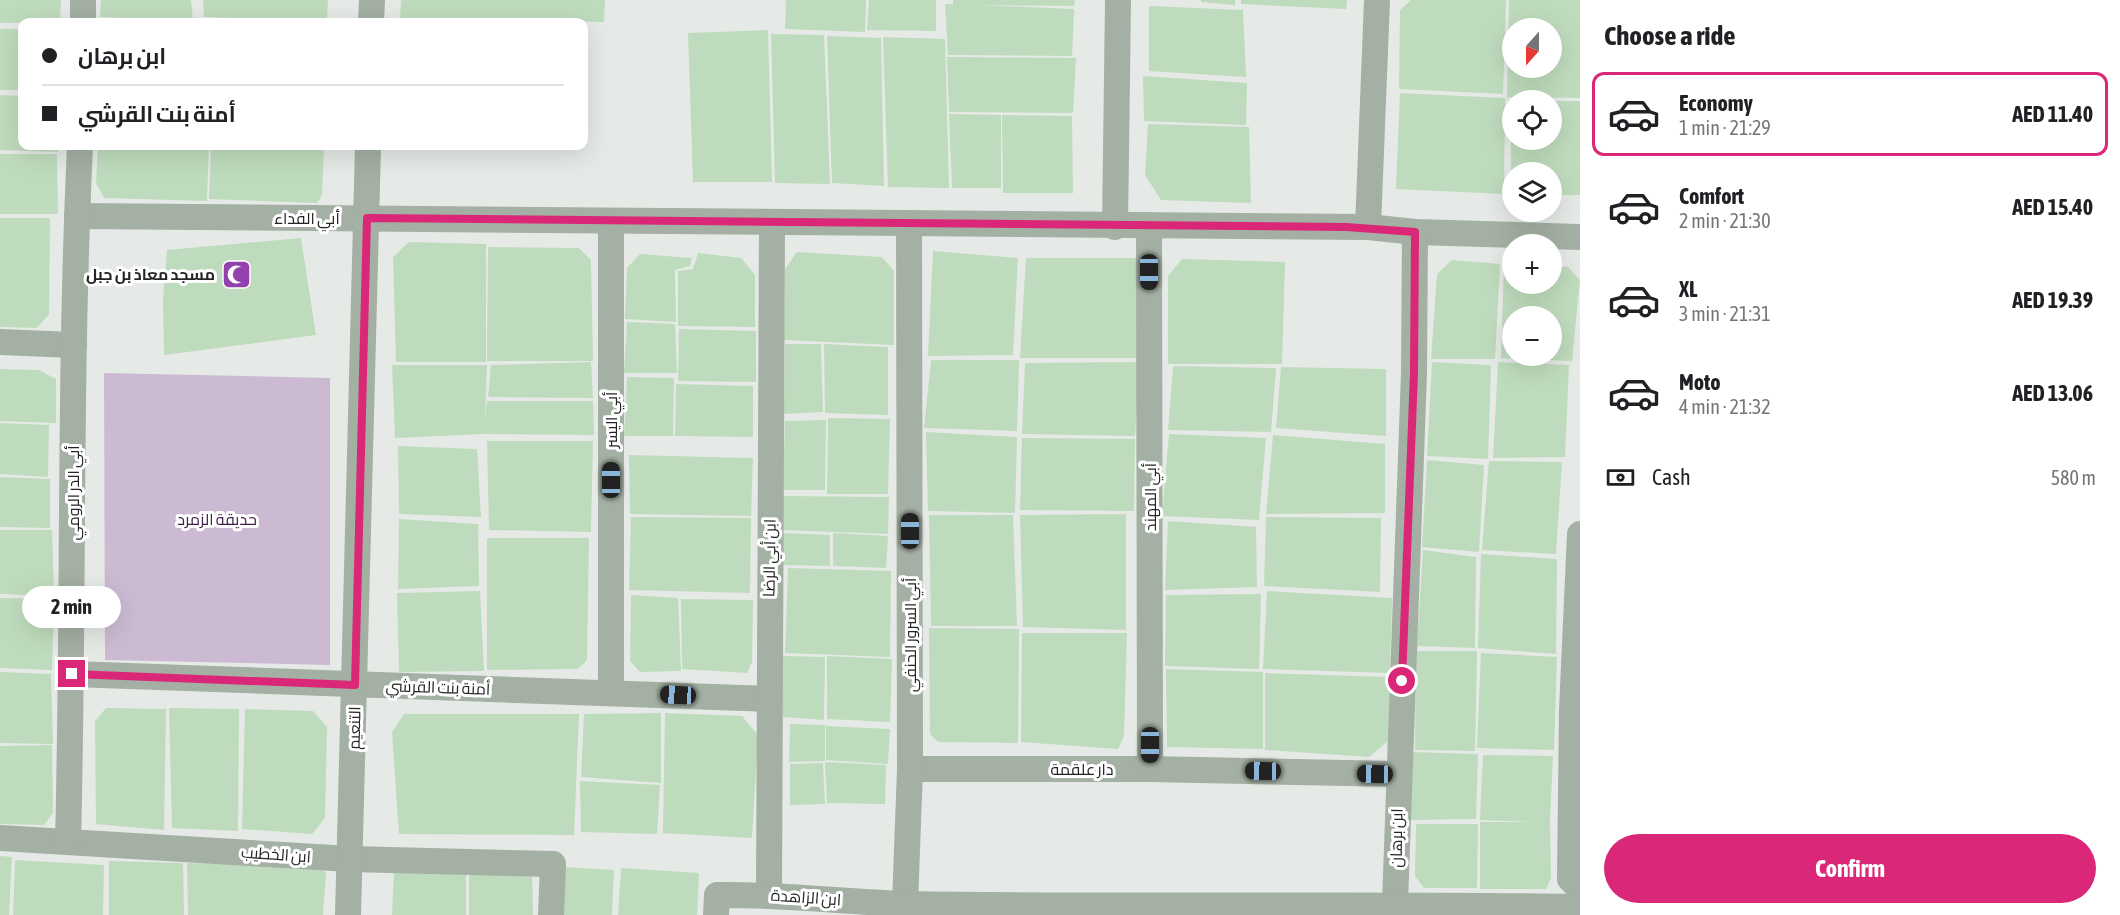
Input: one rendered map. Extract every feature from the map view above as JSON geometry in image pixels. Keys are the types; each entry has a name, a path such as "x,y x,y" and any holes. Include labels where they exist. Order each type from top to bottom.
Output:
{"street":[{"path":"83,0 83,18"},
{"path":"371,18 372,0"},
{"path":"1115,226 1118,0"},
{"path":"1368,227 1377,0"},
{"name":"أبي الدر الرومي","path":"68,841 72,674 74,345 80,150"},
{"name":"التنعيم","path":"348,915 368,150"},
{"name":"أبي الفداء","path":"77,216 1368,227 1415,232 1580,237"},
{"name":"أبي اليسر","path":"611,221 611,692"},
{"name":"ابن أبي الرضا","path":"769,894 768,699 772,223"},
{"name":"أبي السرور الحنفي","path":"905,904 910,769 909,223"},
{"name":"أبي المهند","path":"1149,225 1150,769"},
{"name":"ابن برهان","path":"1395,903 1397,774 1414,373 1415,232"},
{"path":"0,342 74,345"},
{"path":"1576,882 1576,710 1580,534"},
{"name":"أمنة بنت القرشي","path":"72,674 768,699"},
{"name":"دار علقمة","path":"910,769 1150,769 1397,774"},
{"name":"ابن الخطيب","path":"0,838 350,859 553,864 551,915"},
{"name":"ابن الزاهدة","path":"716,905 769,894 905,904 1140,910 1395,903 1580,907"}],"green space":[{"name":"حديقة الزمرد","path":"104,373 330,378 330,665 105,660"}],"building":[{"path":"0,0 61,0 60,18 18,18 18,23 0,23"},
{"path":"101,0 191,0 193,18 123,18 100,17"},
{"path":"203,0 328,0 327,18 204,17"},
{"path":"401,0 605,0 604,22 588,21 588,18 400,18"},
{"path":"786,0 866,0 865,32 785,29"},
{"path":"869,0 936,0 936,31 867,30"},
{"path":"953,0 1075,0 1074,6 977,5 1074,9 1072,56 948,55 945,4 953,4"},
{"path":"1201,0 1235,0 1235,5 1201,2"},
{"path":"1241,0 1347,0 1346,9 1241,4"},
{"path":"1411,0 1506,0 1505,18 1502,18 1502,94 1399,89 1400,10"},
{"path":"1509,0 1580,0 1580,98 1562,98 1562,90 1507,90 1507,78 1562,78 1562,18 1509,18"},
{"path":"1149,6 1243,10 1246,77 1149,71"},
{"path":"0,29 18,29 18,90 0,90"},
{"path":"768,30 772,182 693,182 688,33"},
{"path":"771,34 824,35 830,184 775,183"},
{"path":"827,36 881,38 884,186 832,183"},
{"path":"883,37 945,39 949,188 888,187"},
{"path":"947,57 1076,58 1073,113 949,112"},
{"path":"1143,76 1247,83 1246,125 1144,121"},
{"path":"1400,93 1502,98 1502,150 1504,150 1502,194 1396,189"},
{"path":"0,95 18,96 18,150 58,150 58,152 0,150"},
{"path":"1562,101 1580,101 1580,195 1562,195 1562,162 1511,162 1511,150 1562,150"},
{"path":"949,114 1001,115 1001,188 952,188"},
{"path":"1002,115 1072,116 1073,193 1003,193"},
{"path":"1148,124 1249,127 1251,203 1161,200 1145,175"},
{"path":"98,150 209,150 207,201 104,198 96,183"},
{"path":"211,150 324,150 322,195 317,203 209,199"},
{"path":"0,154 57,154 58,214 0,214"},
{"path":"0,218 50,218 49,314 37,328 0,327"},
{"name":"مسجد معاذ بن جبل","path":"301,238 316,335 164,355 163,299 167,250"},
{"path":"409,242 486,244 486,362 396,362 393,257"},
{"path":"488,247 579,248 591,260 593,361 487,361"},
{"path":"933,251 1018,258 1013,355 928,356"},
{"path":"797,252 882,257 894,271 894,345 784,340 785,269"},
{"path":"698,253 741,258 755,275 755,327 678,326 678,271 693,269"},
{"path":"640,254 692,258 690,266 675,270 676,322 625,319 627,268"},
{"path":"1026,258 1137,258 1139,358 1020,358"},
{"path":"1182,259 1285,262 1282,364 1168,364 1168,276"},
{"path":"1452,260 1500,264 1495,359 1431,359 1437,274"},
{"path":"1562,267 1568,267 1580,280 1572,361 1562,361 1562,306 1503,306 1503,294 1562,294"},
{"path":"627,322 675,324 677,373 624,373"},
{"path":"679,329 756,331 756,382 678,381"},
{"path":"785,344 821,344 823,412 784,414"},
{"path":"824,344 888,347 888,415 825,413"},
{"path":"931,360 1019,360 1017,431 924,428"},
{"path":"591,362 593,398 488,397 491,365"},
{"path":"1140,362 1135,436 1022,434 1025,363"},
{"path":"1432,362 1491,365 1488,459 1427,456"},
{"path":"1498,362 1502,362 1502,366 1569,365 1565,457 1493,458"},
{"path":"392,365 487,365 485,418 487,401 593,401 594,435 484,434 395,438"},
{"path":"1173,366 1276,368 1271,432 1168,430"},
{"path":"1281,367 1386,369 1386,436 1276,428"},
{"path":"0,369 39,370 56,379 56,423 0,421"},
{"path":"627,377 674,378 673,436 624,436"},
{"path":"676,384 753,386 753,437 675,436"},
{"path":"828,418 890,419 888,494 827,494"},
{"path":"826,420 825,490 783,490 785,421"},
{"path":"0,423 49,425 48,477 0,474"},
{"path":"926,432 1017,437 1015,513 928,511"},
{"path":"1169,434 1266,438 1259,520 1162,516"},
{"path":"1273,435 1385,444 1385,513 1266,514"},
{"path":"1022,438 1135,439 1134,511 1020,510"},
{"path":"487,441 593,441 591,532 489,530"},
{"path":"398,446 477,449 481,517 399,514"},
{"path":"629,455 753,458 751,516 630,514"},
{"path":"1427,460 1484,465 1479,552 1422,547"},
{"path":"1489,461 1562,462 1556,554 1482,550"},
{"path":"0,477 50,479 50,528 0,527"},
{"path":"782,496 889,497 888,534 781,530"},
{"path":"1126,514 1126,630 1023,627 1020,515"},
{"path":"929,515 1013,515 1017,626 931,626"},
{"path":"631,517 751,518 750,593 629,590"},
{"path":"1266,517 1381,518 1380,592 1264,586"},
{"path":"399,519 478,524 479,586 398,589"},
{"path":"1168,521 1256,527 1257,587 1165,590"},
{"path":"0,530 52,530 54,596 0,594"},
{"path":"781,533 830,535 830,566 783,565"},
{"path":"833,533 888,536 886,568 833,566"},
{"path":"487,538 589,538 587,660 578,669 487,670"},
{"path":"1423,550 1476,557 1475,648 1417,646"},
{"path":"1481,554 1557,559 1556,654 1478,648"},
{"path":"788,568 891,571 890,657 785,653"},
{"path":"480,591 484,671 399,672 397,593"},
{"path":"1267,591 1392,598 1390,673 1263,669"},
{"path":"1261,594 1259,669 1165,666 1166,595"},
{"path":"631,595 678,598 681,671 640,672 630,661"},
{"path":"0,598 54,599 52,670 0,668"},
{"path":"681,599 753,600 752,662 747,673 682,669"},
{"path":"929,628 1019,629 1018,743 938,742 930,734"},
{"path":"1022,633 1127,633 1124,736 1118,749 1021,742"},
{"path":"1416,651 1477,651 1475,751 1415,750"},
{"path":"1481,653 1557,657 1554,750 1477,748"},
{"path":"783,656 825,657 824,720 783,717"},
{"path":"827,656 892,659 890,722 827,719"},
{"path":"1166,669 1263,672 1263,749 1167,747"},
{"path":"0,672 51,674 53,744 0,743"},
{"path":"1265,673 1390,677 1388,741 1369,757 1265,750"},
{"path":"106,708 166,709 164,830 96,824 95,721"},
{"path":"169,708 239,709 238,831 172,828"},
{"path":"245,709 313,711 327,727 325,818 312,834 242,829"},
{"path":"661,713 661,783 581,777 584,714"},
{"path":"665,713 742,716 758,735 752,838 663,833"},
{"path":"404,714 579,714 574,835 399,834 392,732"},
{"path":"790,724 825,725 825,761 789,762"},
{"path":"826,726 890,729 888,764 826,760"},
{"path":"52,745 53,813 44,825 0,824 0,746"},
{"path":"1411,752 1478,754 1476,819 1409,820"},
{"path":"1483,755 1553,756 1550,822 1551,878 1546,889 1480,889 1480,822 1532,822 1480,820"},
{"path":"825,762 886,765 885,804 827,803"},
{"path":"823,763 825,804 790,805 790,764"},
{"path":"580,781 660,785 657,834 581,832"},
{"path":"1416,824 1478,824 1477,888 1424,888 1415,876"},
{"path":"0,856 12,857 9,915 0,915"},
{"path":"15,860 104,865 103,915 13,915"},
{"path":"109,861 183,863 184,915 109,915"},
{"path":"187,863 318,866 326,873 323,915 188,915"},
{"path":"466,867 466,915 392,915 394,870"},
{"path":"469,867 532,870 533,915 469,915"},
{"path":"563,867 614,870 612,915 561,915"},
{"path":"621,868 699,873 697,915 618,915"}],"place":[{"name":"مسجد معاذ بن جبل","path":"236,274"}],"route":[{"path":"72,674 355,685 367,218 1368,227 1415,232 1414,373 1402,681"}]}
